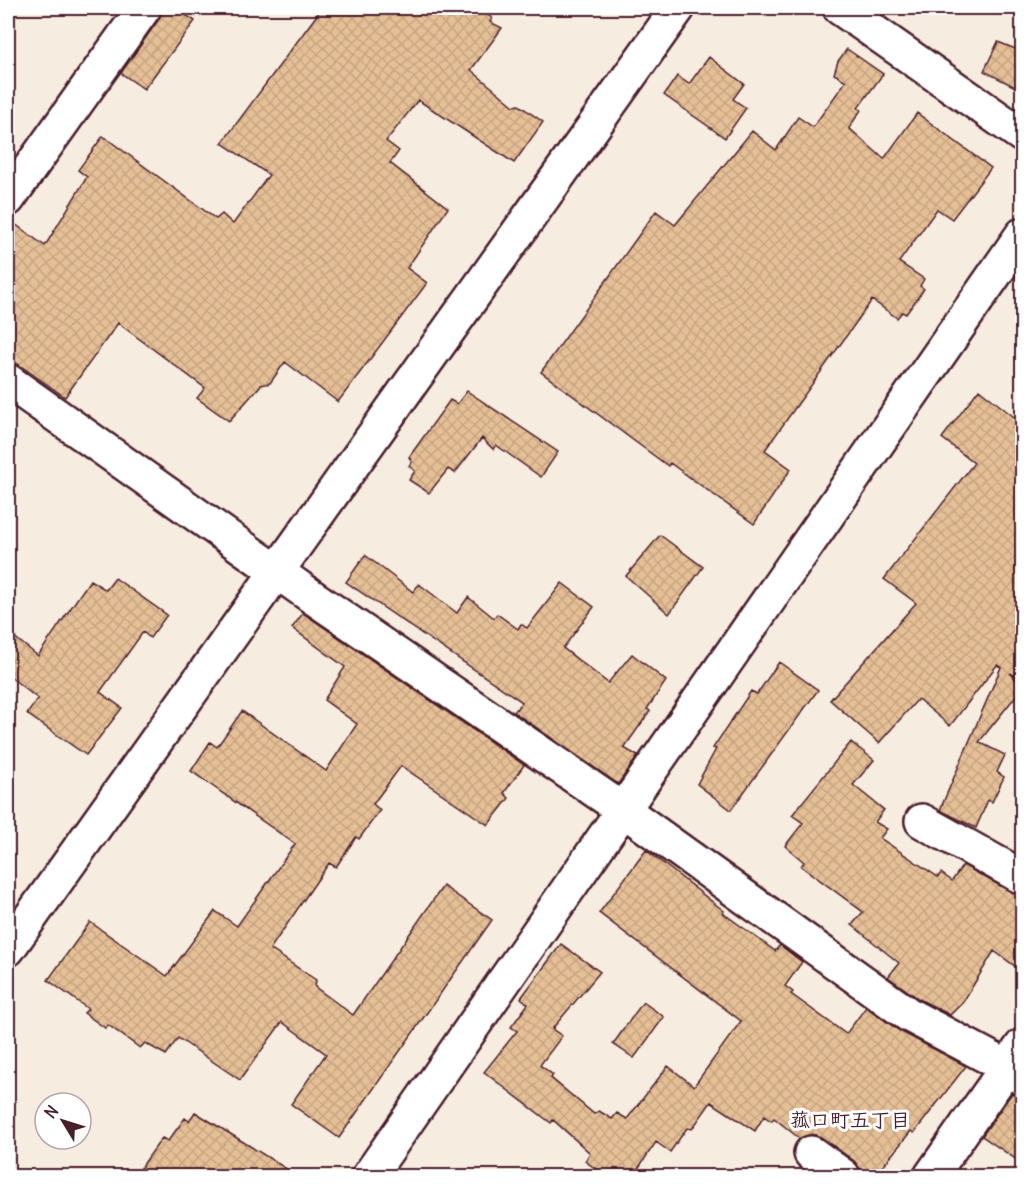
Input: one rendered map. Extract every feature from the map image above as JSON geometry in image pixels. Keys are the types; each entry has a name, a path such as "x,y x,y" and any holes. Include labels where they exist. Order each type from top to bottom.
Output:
{"street":[{"path":"8,199 144,8"},
{"path":"8,949 678,8"},
{"path":"840,8 1023,135"},
{"path":"369,1176 1023,235"},
{"path":"8,381 276,572 622,809 909,1015 1018,1064 931,1176"},
{"path":"922,821 1023,877"},
{"path":"811,1153 843,1176"}],"building":[{"path":"162,8 175,8 195,21 144,89 121,73 159,19"},
{"path":"322,8 477,8 492,18 490,22 502,28 471,70 514,106 519,105 543,122 514,163 418,100 386,141 399,151 390,163 448,208 407,268 427,283 338,402 285,362 270,383 261,385 229,421 197,398 205,388 118,323 65,397 8,357 8,219 45,246 87,177 78,170 103,136 216,219 222,214 233,224 269,175 222,143"},
{"path":"998,42 1023,52 1023,91 984,71"},
{"path":"847,49 883,74 858,108 861,110 849,128 884,159 917,113 991,168 952,219 937,209 899,262 924,279 920,286 924,289 906,314 902,312 897,318 872,300 765,450 791,469 754,524 670,463 668,466 541,372 656,211 675,225 752,131 776,150 798,117 813,127 846,81 834,74 838,61"},
{"path":"709,57 744,84 733,99 746,108 725,138 664,95 677,76 689,84"},
{"path":"979,389 1023,424 1023,680 1010,673 1023,687 979,742 1005,755 997,772 1004,777 992,802 988,800 976,828 940,810 1001,667 997,665 950,726 918,699 879,743 830,700 916,603 884,579 974,463 942,438"},
{"path":"467,391 558,452 541,477 496,445 493,449 482,438 455,473 448,469 429,493 409,480 415,471 409,466 412,462 409,457 450,400 457,404"},
{"path":"660,535 703,567 669,614 626,576"},
{"path":"365,555 413,592 419,584 457,613 468,597 494,618 497,614 518,629 521,624 527,628 562,583 594,607 563,648 608,683 632,654 666,681 647,709 650,711 624,748 638,756 618,784 514,712 522,702 346,582"},
{"path":"115,578 167,615 150,638 143,632 100,692 122,708 86,755 27,714 38,699 8,675 8,632 38,656 90,580 106,590"},
{"path":"303,613 524,765 504,793 509,798 488,825 401,766 373,804 380,810 359,839 356,837 336,867 329,863 270,949 316,980 315,987 353,1015 443,886 492,920 339,1138 291,1104 326,1054 282,1022 240,1080 178,1038 166,1055 145,1043 140,1048 108,1025 105,1028 84,1013 88,1009 48,980 90,922 167,976 215,911 237,926 295,844 191,771 210,742 217,747 242,711 326,771 357,724 324,700 345,667 292,628"},
{"path":"779,662 818,690 731,810 697,784 716,749 713,748 751,691 757,694"},
{"path":"851,742 874,760 853,785 884,810 875,822 887,829 880,838 938,877 941,873 952,881 963,865 1013,893 1023,896 1023,972 994,951 963,1002 950,1015 919,999 888,977 899,963 852,925 863,912 801,866 804,862 785,846 803,823 792,815"},
{"path":"646,850 724,911 723,913 775,951 780,945 802,962 785,986 793,992 791,994 846,1034 866,1007 900,1031 966,1066 914,1133 911,1131 875,1176 863,1176 854,1161 821,1137 812,1134 800,1139 774,1118 771,1121 764,1116 755,1131 711,1102 692,1129 687,1128 670,1152 656,1142 633,1176 606,1176 585,1161 590,1153 553,1120 551,1123 484,1072 517,1031 511,1027 528,1004 521,998 561,944 600,972 552,1029 562,1036 540,1065 553,1075 551,1078 594,1114 599,1111 612,1119 617,1113 627,1119 668,1066 694,1086 741,1021 599,913"},
{"path":"643,1002 664,1017 634,1058 613,1044"},
{"path":"1012,1093 1023,1096 1023,1164 982,1136"},
{"path":"195,1112 298,1176 135,1176 162,1138 168,1141 185,1118 189,1121"}],"district":[{"name":"菰口町五丁目","path":"850,1119"}]}
